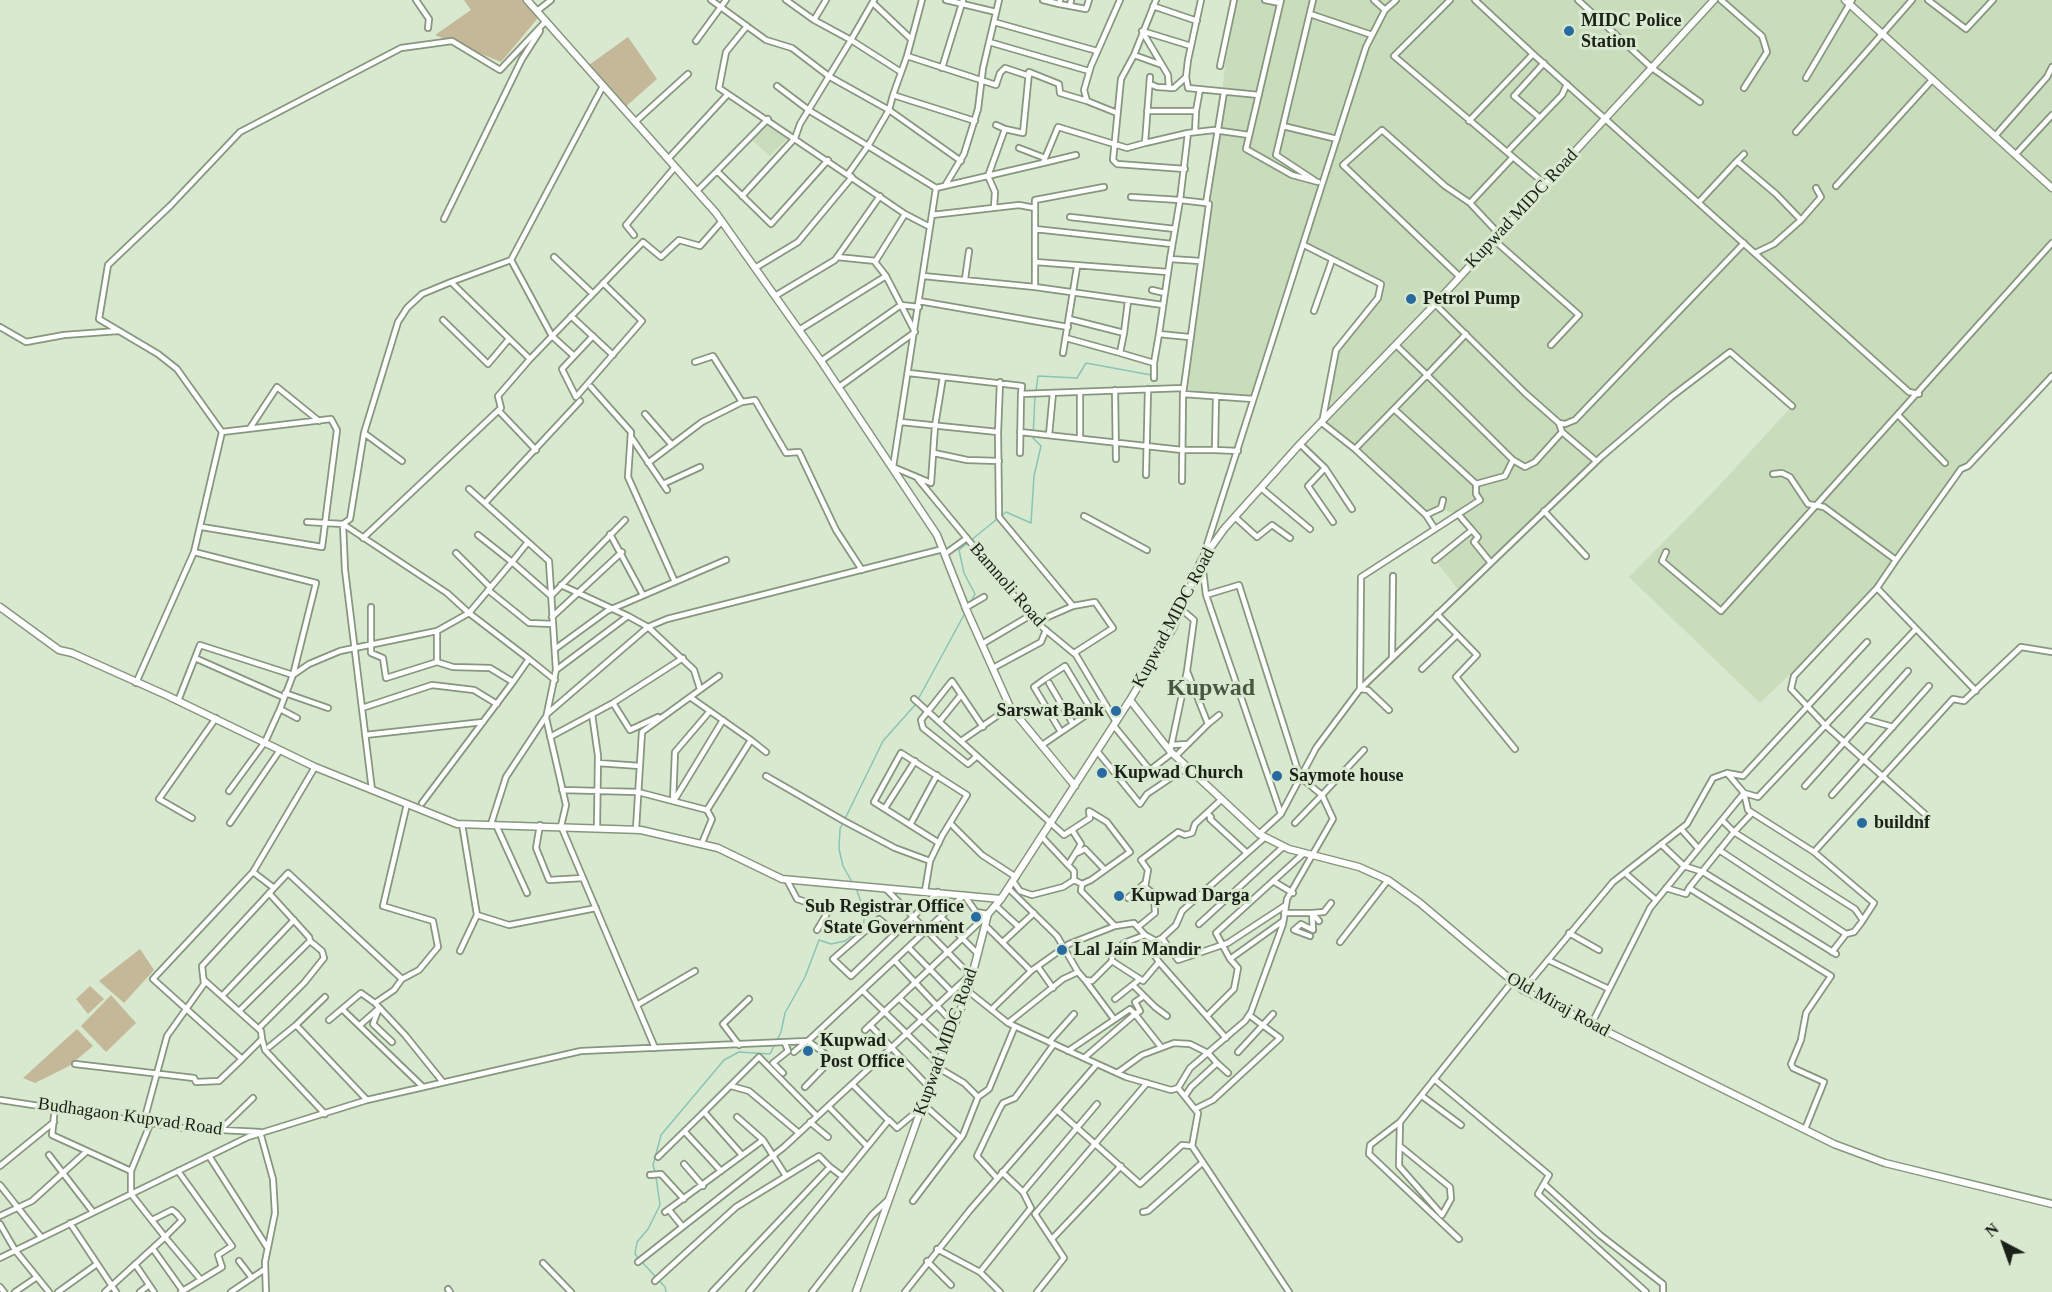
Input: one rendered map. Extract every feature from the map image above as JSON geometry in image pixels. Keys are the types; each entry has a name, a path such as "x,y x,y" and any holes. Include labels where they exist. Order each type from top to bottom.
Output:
{"main road":[{"path":"527,0 722,221 821,361 893,467 944,551 965,608 1010,707 1075,786"},
{"name":"Kupwad MIDC Road","path":"855,1292 929,1087 968,992 988,914 1001,899 1130,700 1181,609 1201,561 1235,517 1300,444 1435,304 1714,0"},
{"path":"1848,1 2052,188"},
{"path":"0,607 59,650 72,653 216,718 315,768 462,824 636,829 702,843 787,880 1001,899"},
{"name":"Old Miraj Road","path":"1130,700 1187,767 1261,836 1283,847 1359,867 1388,880 1420,903 1523,990 1834,1144 1885,1163 2052,1204"}],"street":[{"path":"416,0 429,19 428,28"},
{"path":"537,11 551,0"},
{"path":"711,0 766,40 792,48 830,77 889,111 961,161"},
{"path":"696,41 726,0"},
{"path":"786,0 814,20 901,72"},
{"path":"814,20 826,0"},
{"path":"852,177 848,174 889,111 922,0"},
{"path":"946,0 963,2 996,12"},
{"path":"944,186 951,181 961,161 975,121 999,0"},
{"path":"1042,0 1070,3 1086,9 1089,0"},
{"path":"1087,101 1084,90 1089,71 1120,0"},
{"path":"1156,0 1134,55 1121,79 1113,160 1117,164 1185,170"},
{"path":"1201,0 1186,77 1188,88 1259,95"},
{"path":"1220,66 1234,0"},
{"path":"1265,0 1280,1 1246,149 1292,175 1318,182"},
{"path":"1313,0 1276,155 1323,186"},
{"path":"1374,0 1385,10"},
{"path":"1281,814 1206,595 1201,561 1323,186 1365,47 1385,10 1395,0"},
{"path":"1450,0 1394,56 1469,122 1545,184"},
{"path":"1475,0 1909,392 1919,394"},
{"path":"1578,0 1652,68 1700,102"},
{"path":"1721,0 1762,36 1767,52 1744,88"},
{"path":"1796,132 1912,0"},
{"path":"1928,0 1966,29 1993,0"},
{"path":"1806,78 1848,1"},
{"path":"742,196 795,138 873,2 911,39"},
{"path":"942,68 963,2"},
{"path":"1153,6 1197,21"},
{"path":"1310,14 1372,35"},
{"path":"444,219 522,59 546,21"},
{"path":"136,683 194,552 202,527 222,432 177,369 158,354 99,319 108,265 171,206 240,132 401,48 452,41 500,70 546,21"},
{"path":"994,22 1097,51"},
{"path":"747,26 726,52 719,88 768,119 905,214 930,227"},
{"path":"1142,31 1191,46"},
{"path":"1142,31 1168,75 1169,88"},
{"path":"989,42 1089,71"},
{"path":"1469,122 1533,54"},
{"path":"1134,55 1162,65"},
{"path":"907,56 996,85 1000,73 1005,68 1029,76"},
{"path":"1540,118 1514,96 1544,63"},
{"path":"1995,136 2047,77 2052,67"},
{"path":"996,125 1023,133 1029,72 1033,71 1059,84 1060,93 1117,113"},
{"path":"635,122 688,74"},
{"path":"1145,143 1150,77"},
{"path":"1150,84 1157,87 1174,88 1186,77"},
{"path":"1836,186 1932,80"},
{"path":"1506,152 1562,96 1567,84"},
{"path":"343,524 350,519 364,432 398,322 406,308 422,294 511,260 603,86"},
{"path":"777,86 810,111 936,188 1076,155"},
{"path":"1195,132 1200,89"},
{"path":"1182,481 1183,391 1209,204 1206,203 1216,130 1224,92"},
{"path":"668,159 728,94"},
{"path":"893,95 975,121"},
{"path":"1147,111 1196,111"},
{"path":"2015,155 2052,115"},
{"path":"697,191 768,119"},
{"path":"1283,126 1337,139"},
{"path":"1044,161 1058,127 1127,148 1195,132 1216,130 1249,135"},
{"path":"994,207 995,192 988,176 1005,129"},
{"path":"1460,277 1343,165 1382,130 1445,186 1470,203 1499,234"},
{"path":"1154,378 1154,363 1185,170 1188,133"},
{"path":"1019,148 1044,161"},
{"path":"1699,202 1744,154"},
{"path":"1470,203 1513,158"},
{"path":"717,171 771,224 828,160"},
{"path":"1737,161 1776,194 1801,220"},
{"path":"634,235 626,225 675,167"},
{"path":"755,268 798,242 852,177"},
{"path":"1035,287 1035,200 1104,187"},
{"path":"936,188 893,467 931,483 935,426 943,377"},
{"path":"1755,253 1774,244 1801,220 1821,197 1816,188"},
{"path":"775,296 837,257 880,196"},
{"path":"1131,197 1206,203"},
{"path":"932,215 1019,205 1035,208"},
{"path":"876,261 905,214"},
{"path":"1070,217 1175,229"},
{"path":"363,538 499,411 501,408 498,396 592,293 643,242 661,257 679,240 700,246 722,221"},
{"path":"1035,229 1172,244"},
{"path":"1494,240 1580,315 1551,345"},
{"path":"1559,423 1565,424 1575,420 1743,243"},
{"path":"1666,552 1662,561 1721,611 1919,394 2052,243"},
{"path":"1304,245 1381,284 1378,298 1336,350 1322,423 1426,515 1435,530"},
{"path":"965,279 969,251"},
{"path":"554,257 592,293"},
{"path":"837,257 876,261"},
{"path":"1170,259 1200,261"},
{"path":"511,260 552,336 574,356"},
{"path":"1314,311 1332,260"},
{"path":"876,261 915,332"},
{"path":"1035,262 1070,262 1077,267 1168,272"},
{"path":"1063,353 1077,267"},
{"path":"799,330 886,276"},
{"path":"923,276 1035,287 1163,305"},
{"path":"451,282 530,359"},
{"path":"593,336 562,369 576,398 642,321 603,283"},
{"path":"1152,290 1165,293"},
{"path":"920,301 1068,327"},
{"path":"1120,353 1128,301"},
{"path":"1435,304 1559,423 1562,432 1596,461"},
{"path":"821,361 901,305 918,308"},
{"path":"571,316 613,355"},
{"path":"1069,319 1124,333"},
{"path":"443,320 488,364 509,339"},
{"path":"0,327 26,342 64,335 118,331"},
{"path":"838,387 915,332"},
{"path":"1159,334 1189,337"},
{"path":"1354,449 1466,334"},
{"path":"1065,338 1154,363"},
{"path":"1396,345 1514,460 1525,467 1534,462 1562,432"},
{"path":"1156,941 1176,925 1182,911 1247,853 1281,814 1316,748 1360,688 1635,426 1730,352 1792,406"},
{"path":"695,362 713,356 742,402"},
{"path":"909,373 1023,386 1020,453"},
{"path":"1927,816 1825,725 1791,689 1794,676 1877,588 1961,469 1968,466 2052,376"},
{"path":"1000,382 999,517 1073,606"},
{"path":"250,429 277,387 319,421"},
{"path":"591,387 613,409 631,432 628,477 675,582"},
{"path":"1021,394 1148,389 1253,399"},
{"path":"1146,475 1148,389"},
{"path":"1115,390 1116,459"},
{"path":"1080,392 1080,438"},
{"path":"1049,435 1053,393"},
{"path":"1215,450 1216,396"},
{"path":"648,463 702,422 742,402 755,400 786,453 799,453 836,530 862,570"},
{"path":"484,503 580,401"},
{"path":"1360,688 1361,577 1480,500 1476,484 1395,409"},
{"path":"499,411 536,450"},
{"path":"645,414 672,445"},
{"path":"1899,416 1945,463"},
{"path":"202,527 322,547 337,430 331,419 222,432"},
{"path":"901,422 998,432"},
{"path":"364,432 402,461"},
{"path":"1020,432 1182,450 1238,451"},
{"path":"631,437 667,490"},
{"path":"1300,444 1325,468 1352,509"},
{"path":"934,453 967,460 999,461"},
{"path":"1476,484 1505,476 1514,460"},
{"path":"663,484 700,466"},
{"path":"1325,468 1308,486 1333,522"},
{"path":"1773,474 1782,473 1790,477 1808,504 1824,507 1896,560"},
{"name":"Bamnoli Road","path":"916,477 1036,622 1074,654 1115,724 1150,770 1172,751"},
{"path":"1261,488 1310,529"},
{"path":"469,489 549,561 556,670 547,715 566,805 561,826 655,1048"},
{"path":"1426,515 1441,508 1443,500"},
{"path":"1544,511 1586,556"},
{"path":"1458,514 1478,537 1474,542 1491,562"},
{"path":"1084,516 1147,550"},
{"path":"1235,517 1257,537 1272,525 1290,538"},
{"path":"551,596 625,520"},
{"path":"307,522 343,524 447,593 555,680"},
{"path":"343,524 345,570 372,790"},
{"path":"1435,560 1472,530"},
{"path":"610,534 622,552 643,595"},
{"path":"478,535 551,596"},
{"path":"527,893 494,824 506,777 547,715 648,627 667,619 944,551 967,538"},
{"path":"293,675 309,664 354,648 437,631 469,613 528,542"},
{"path":"194,552 316,583 293,675 280,709 265,742 229,791"},
{"path":"552,617 622,552"},
{"path":"456,553 489,589 529,623 553,624"},
{"path":"555,649 612,609 726,560"},
{"path":"1392,658 1393,576"},
{"path":"561,585 648,627 694,670 700,689"},
{"path":"968,992 1008,1023 1117,1073 1171,1090 1178,1088 1190,1068 1249,1015 1283,921 1286,905 1333,819 1322,795 1300,777 1239,585 1206,595"},
{"path":"1877,588 1976,691"},
{"path":"965,608 984,597"},
{"path":"1036,622 1073,606 1095,602 1113,628 1074,654"},
{"path":"371,608 371,653 383,658 386,678 437,662 453,667 490,668 513,682"},
{"path":"1172,751 1194,620 1181,609"},
{"path":"1437,614 1477,655 1456,677 1515,749"},
{"path":"982,644 1030,615"},
{"path":"556,670 628,616"},
{"path":"993,668 1041,642 1046,630"},
{"path":"1743,793 1758,797 1915,630"},
{"path":"437,631 437,662"},
{"path":"1422,669 1457,634"},
{"path":"1523,990 1613,882 1687,824 1713,778 1726,773 1743,776 1867,642"},
{"path":"178,701 200,645 293,675"},
{"path":"1814,852 1953,699 1964,701 2021,647 2052,652"},
{"path":"195,658 284,695 328,708"},
{"path":"550,737 613,703 683,658"},
{"path":"422,803 529,659"},
{"path":"1061,732 1034,687 1045,679 1065,666 1092,711"},
{"path":"1187,671 1208,724"},
{"path":"1806,786 1908,671"},
{"path":"636,829 642,732 719,676"},
{"path":"977,756 968,764 923,728 921,720 952,681 983,727"},
{"path":"1048,682 1073,724"},
{"path":"362,708 432,686 474,690 497,704"},
{"path":"1832,795 1929,686"},
{"path":"1360,688 1368,690 1389,710"},
{"path":"940,721 961,695"},
{"path":"690,697 766,752"},
{"path":"914,699 1049,825 1064,836 1090,818 1089,811 1107,822 1130,852 1141,860 1148,870 1144,887 1155,894 1155,913 1138,927"},
{"path":"613,703 630,730 668,713"},
{"path":"1042,745 1104,703"},
{"path":"961,741 1010,707"},
{"path":"280,709 297,718"},
{"path":"673,801 675,752 710,711"},
{"path":"592,714 598,763 597,827"},
{"path":"1172,751 1188,744 1220,715"},
{"path":"192,818 159,799 216,718"},
{"path":"1865,719 1893,727"},
{"path":"673,801 723,720"},
{"path":"365,735 483,722"},
{"path":"707,810 751,740"},
{"path":"1172,751 1188,744"},
{"path":"230,823 280,750"},
{"path":"1295,823 1364,750"},
{"path":"1097,751 1140,804 1149,793 1187,767"},
{"path":"925,891 930,861 967,795 901,753 874,802 939,843"},
{"path":"885,808 915,761"},
{"path":"598,763 640,766"},
{"path":"242,1059 153,979 253,872 315,768"},
{"path":"1661,844 1684,866 1703,872 1834,953 1846,934 1854,932 1874,903 1871,898 1814,852 1748,810 1743,793 1726,773"},
{"path":"766,776 895,848 930,861"},
{"path":"910,825 937,776"},
{"path":"562,790 638,792 707,810 712,819 702,843"},
{"path":"1591,1025 1656,900 1743,793"},
{"path":"1141,860 1178,832 1185,835 1192,833 1195,824 1221,799"},
{"path":"375,1003 394,990 402,979 419,970 438,947 433,921 383,906 407,804"},
{"path":"1207,813 1210,819 1247,853"},
{"path":"1666,888 1686,894 1719,850 1752,813"},
{"path":"1722,820 1734,832 1855,909 1862,918"},
{"path":"950,823 982,855 1014,879 1020,891 1032,895 1063,887 1074,880"},
{"path":"460,951 477,915 462,824"},
{"path":"540,825 536,848 549,880 583,878"},
{"path":"1068,865 1080,844 1072,830"},
{"path":"1680,830 1698,848"},
{"path":"1042,837 1074,870 1074,880"},
{"path":"1199,924 1283,847"},
{"path":"1076,854 1085,849 1105,870"},
{"path":"1719,850 1846,934"},
{"path":"1082,884 1130,852"},
{"path":"1207,1016 1234,989 1238,968 1230,959 1216,933 1304,853"},
{"path":"253,872 272,891 310,941 322,951 324,958 304,983 258,1029"},
{"path":"144,1121 167,1036 204,984 202,966 288,873 402,979"},
{"path":"1625,873 1656,900"},
{"path":"787,880 797,899 829,910 817,930"},
{"path":"1074,880 1082,884"},
{"path":"1340,942 1388,880"},
{"path":"1273,881 1293,892"},
{"path":"1128,898 1145,883"},
{"path":"1082,884 1081,891 1115,926"},
{"path":"638,1262 799,1133 971,976 885,887"},
{"path":"1008,888 1057,936 1078,972 1114,1019"},
{"path":"1689,888 1831,976 1806,1013 1801,1040 1791,1064 1793,1068 1824,1082 1805,1129"},
{"path":"896,933 879,919 833,959 851,976 913,917 938,892"},
{"path":"794,1052 896,961 964,895 976,912 988,914"},
{"path":"1284,914 1324,912 1331,903"},
{"path":"995,905 1019,927"},
{"path":"1162,938 1178,960 1221,943 1228,943 1286,905"},
{"path":"477,915 509,925 596,908"},
{"path":"1312,913 1319,921"},
{"path":"1301,924 1313,930 1312,913"},
{"path":"1311,936 1294,930 1312,913"},
{"path":"866,1030 988,914"},
{"path":"1003,942 1034,914"},
{"path":"942,918 978,954"},
{"path":"222,996 294,920"},
{"path":"1230,959 1283,921"},
{"path":"992,1009 1031,971 1063,949 1115,926 1134,922 1145,935 1156,941"},
{"path":"986,926 1031,971"},
{"path":"1569,933 1599,950"},
{"path":"1085,981 1092,981 1112,961 1112,956 1124,943 1145,935"},
{"path":"239,1011 310,941"},
{"path":"1156,941 1153,954 1226,1038"},
{"path":"909,948 952,992"},
{"path":"1548,960 1609,989"},
{"path":"896,961 954,1024"},
{"path":"1112,961 1143,981 1159,962"},
{"path":"1038,967 1053,988"},
{"path":"637,1005 695,971"},
{"path":"1008,1023 1078,972"},
{"path":"1115,999 1140,979"},
{"path":"204,980 258,1029 265,1050 325,1114"},
{"path":"1459,1239 1370,1154 1370,1145 1400,1122 1512,982"},
{"path":"1133,985 1167,1016"},
{"path":"862,991 938,1065 964,1083 978,1097"},
{"path":"329,1020 361,993 375,1003 442,1081"},
{"path":"1084,1058 1140,1011 1135,1002 1144,996"},
{"path":"269,1047 325,998"},
{"path":"899,998 947,1043"},
{"path":"739,1045 723,1024 748,999"},
{"path":"360,1025 379,1008"},
{"path":"379,1008 374,1024 392,1042"},
{"path":"342,1009 423,1087"},
{"path":"1068,1051 1130,1009 1161,1047"},
{"path":"997,1178 977,1156 1003,1103 1015,1098 1051,1043 1074,1014"},
{"path":"1238,1052 1273,1014"},
{"path":"1195,1109 1213,1100 1280,1038 1249,1015"},
{"path":"296,1025 367,1100"},
{"path":"870,1025 929,1087"},
{"path":"913,1201 961,1138 978,1097 989,1089 1015,1026"},
{"path":"75,1064 194,1078 196,1082 219,1081 262,1039"},
{"path":"0,1258 260,1132 367,1100 442,1081 581,1051 808,1041 832,1059 805,1087"},
{"path":"783,1073 773,1063 788,1051 785,1043"},
{"path":"1117,1073 1142,1055 1174,1043 1188,1043 1208,1053 1228,1073"},
{"path":"658,1157 759,1057 817,1116"},
{"path":"1185,1095 1217,1063"},
{"path":"905,1292 937,1249 1097,1064"},
{"path":"1434,1079 1549,1176 1538,1190 1543,1201 1646,1292"},
{"path":"1035,1214 1147,1083"},
{"path":"852,1084 897,1128 922,1106 961,1138"},
{"path":"730,1086 749,1091 799,1133"},
{"path":"1178,1088 1198,1113 1192,1146 1289,1292"},
{"path":"1422,1096 1461,1125"},
{"path":"219,1130 253,1098"},
{"name":"Budhagaon Kupvad Road","path":"1,1102 55,1107 219,1130 260,1132"},
{"path":"1023,1192 1097,1104"},
{"path":"828,1106 867,1146"},
{"path":"55,1107 52,1135 131,1171"},
{"path":"1057,1110 1140,1184 1182,1145 1192,1146"},
{"path":"704,1112 742,1155"},
{"path":"737,1117 763,1140 786,1176"},
{"path":"749,1292 774,1265 842,1176 889,1121"},
{"path":"0,1166 54,1122"},
{"path":"151,1122 131,1171 131,1194 201,1280"},
{"path":"810,1122 828,1137"},
{"path":"1400,1122 1399,1166 1442,1215 1452,1199 1450,1187 1401,1147"},
{"path":"260,1132 273,1179 275,1213 265,1269 266,1292"},
{"path":"685,1132 721,1171"},
{"path":"682,1226 667,1211 763,1140"},
{"path":"0,1216 32,1201 86,1152"},
{"path":"50,1155 93,1212"},
{"path":"209,1156 268,1248"},
{"path":"655,1281 736,1207 819,1156 842,1176"},
{"path":"1143,1212 1148,1211 1202,1163"},
{"path":"684,1164 703,1186"},
{"path":"1052,1239 1121,1166"},
{"path":"712,1292 830,1167"},
{"path":"153,1249 182,1292 222,1267 218,1255 232,1246 178,1171"},
{"path":"1002,1172 1023,1192 1064,1258 1037,1292"},
{"path":"650,1175 661,1174 684,1199"},
{"path":"1544,1184 1600,1235 1663,1284 1664,1292"},
{"path":"0,1185 41,1237"},
{"path":"812,1292 872,1215 890,1198"},
{"path":"980,1272 1031,1208"},
{"path":"105,1292 182,1221 172,1210 152,1220"},
{"path":"70,1223 116,1292"},
{"path":"0,1224 15,1250 49,1292"},
{"path":"937,1249 980,1272 1000,1292"},
{"path":"239,1261 252,1278"},
{"path":"927,1261 951,1285"},
{"path":"543,1263 571,1292"},
{"path":"58,1292 98,1264"},
{"path":"135,1264 154,1292"},
{"path":"231,1292 265,1269"},
{"path":"15,1292 37,1277"},
{"path":"140,1292 149,1285"},
{"path":"0,1287 4,1292"}],"shaded area":[{"path":"464,0 523,0 538,18 501,62 435,35 471,10"},
{"path":"1237,0 2052,0 2052,376 1968,466 1961,469 1854,613 1760,703 1629,577 1715,490 1792,406 1730,352 1596,461 1460,592 1435,560 1472,530 1459,516 1441,508 1426,515 1322,423 1336,350 1366,315 1381,284 1305,248 1253,399 1223,397 1183,388 1210,205 1225,65"},
{"path":"628,37 657,79 623,109 589,65"},
{"path":"769,122 789,137 770,156 752,140"},
{"path":"140,949 154,970 124,1003 99,981"},
{"path":"90,986 104,999 88,1014 76,999"},
{"path":"111,995 136,1023 106,1052 81,1026"},
{"path":"77,1029 93,1046 69,1066 35,1083 23,1078"}],"waterway":[{"path":"1036,391 1038,376 1077,378 1086,363 1151,375"},
{"path":"1001,516 1006,512 1031,523 1034,476 1041,446 1033,438 1035,395"},
{"path":"970,603 975,594 964,573 959,550 997,519"},
{"path":"852,882 843,866 839,849 840,829 883,741 915,705 965,613"},
{"path":"655,1172 653,1165 661,1135 724,1060 739,1052 770,1054 781,1032 785,1013 805,977 819,940 831,944 845,941 863,927 865,913 856,888"},
{"path":"639,1259 635,1254 637,1242 648,1229 660,1205 656,1177"},
{"path":"642,1262 665,1287 666,1292"}],"place":[{"name":"MIDC Police Station","path":"1569,31"},
{"name":"Petrol Pump","path":"1411,299"},
{"name":"Sarswat Bank","path":"1116,711"},
{"name":"Kupwad Church","path":"1102,773"},
{"name":"Saymote house","path":"1277,776"},
{"name":"buildnf","path":"1862,823"},
{"name":"Kupwad Darga","path":"1119,896"},
{"name":"Sub Registrar Office State Government","path":"976,917"},
{"name":"Lal Jain Mandir","path":"1062,950"},
{"name":"Kupwad Post Office","path":"808,1051"}],"district":[{"name":"Kupwad","path":"1211,689"}]}
